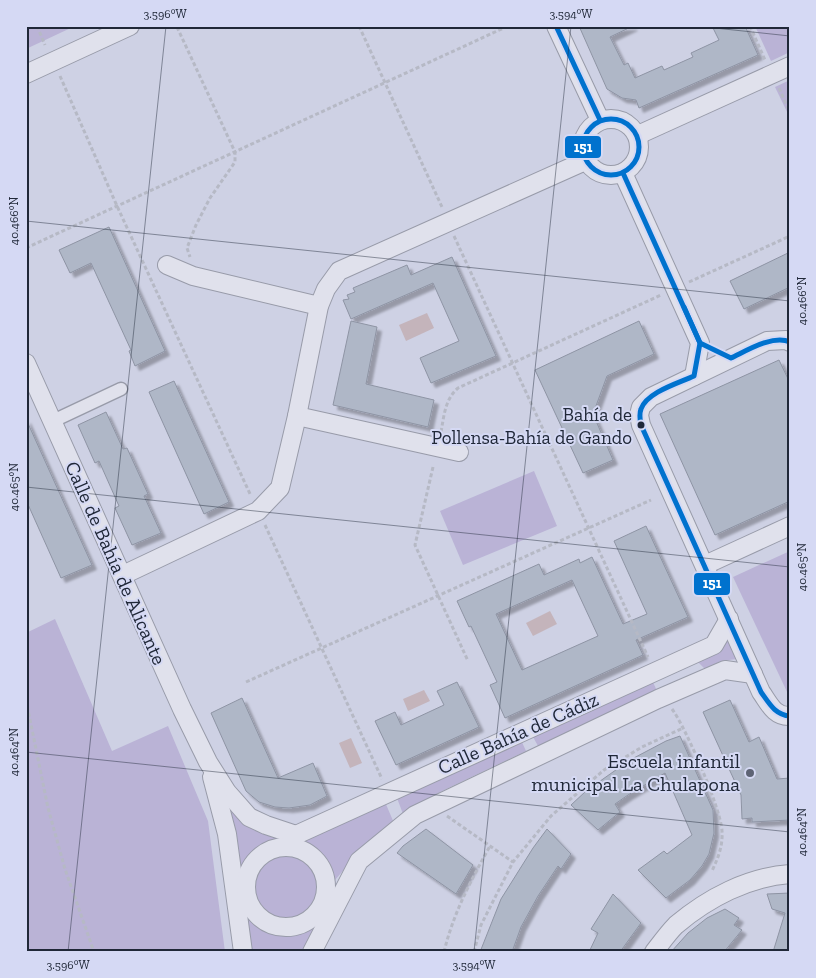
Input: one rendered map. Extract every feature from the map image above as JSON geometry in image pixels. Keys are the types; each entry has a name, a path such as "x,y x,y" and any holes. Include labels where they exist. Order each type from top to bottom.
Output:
{"street":[{"path":"26,74 130,26"},
{"path":"556,26 600,120"},
{"path":"638,135 790,66"},
{"path":"600,120 620,120 629,125 638,135 639,151 636,160 623,173 606,175 597,172 585,161 583,142 586,133 600,120"},
{"path":"123,575 258,511 280,488 297,416 319,306 326,289 339,271 585,161"},
{"path":"623,173 700,343 694,376"},
{"path":"167,265 193,276 319,306"},
{"path":"790,342 786,340 767,341 731,358 651,397 641,406 639,415 641,425 761,692 774,712 790,716"},
{"path":"700,343 731,358"},
{"name":"Calle de Bahía de Alicante","path":"26,363 208,762 227,792 250,817 295,841"},
{"path":"53,421 121,389"},
{"path":"297,416 459,452"},
{"path":"705,565 790,526"},
{"name":"Calle Bahía de Cádiz","path":"295,841 714,644 729,619"},
{"name":"Calle Bahía de Cádiz","path":"312,952 327,910 359,861 415,815 649,703 725,670 753,674"},
{"name":"Calle de Bahía de Alicante","path":"208,762 242,897"},
{"path":"242,897 262,919 274,925 288,927 301,924 327,910 326,882 323,870 316,860 295,841 268,851 257,859 250,870 242,897 243,952"},
{"path":"654,952 675,926 703,905 747,882 790,874"}],"path":[{"path":"37,26 45,45"},
{"path":"359,26 442,207"},
{"path":"26,248 508,26"},
{"path":"750,26 767,62"},
{"path":"177,28 235,152 235,162 210,198 187,248 192,263"},
{"path":"58,74 255,503"},
{"path":"778,88 790,113"},
{"path":"453,233 651,662"},
{"path":"688,282 790,236"},
{"path":"440,436 448,400 458,388 666,292"},
{"path":"433,468 415,545 468,661"},
{"path":"246,682 439,597 651,500"},
{"path":"263,520 383,782"},
{"path":"26,700 48,808 65,870 94,952"},
{"path":"671,709 683,728 714,801 722,829 722,848 712,872"},
{"path":"474,952 482,925 513,862 551,816 604,770 642,747 683,728"},
{"path":"444,814 513,862"},
{"path":"444,952 449,932 469,884 490,846"}],"shaded area":[{"path":"26,26 75,26 26,49"},
{"path":"755,26 790,26 790,52 771,61"},
{"path":"790,80 790,118 775,87"},
{"path":"427,313 434,328 406,341 399,325"},
{"path":"534,471 557,526 463,565 440,511"},
{"path":"790,551 790,696 789,696 733,577"},
{"path":"550,611 557,624 533,636 526,623"},
{"path":"55,619 112,751 168,726 208,821 225,952 26,952 26,633"},
{"path":"729,639 737,659 721,661 705,669 696,660 716,650"},
{"path":"652,680 657,691 538,746 532,735"},
{"path":"424,690 430,701 408,711 403,699"},
{"path":"351,738 362,763 350,768 339,743"},
{"path":"521,740 526,751 440,792 403,814 397,798"},
{"path":"385,802 394,823 348,865 335,880 331,880 319,858 304,846 304,841"},
{"path":"229,810 233,810 275,835 278,841 275,845 260,851 243,870 239,869"},
{"path":"286,852 299,855 311,862 318,874 321,887 318,900 311,912 299,919 286,922 273,919 261,912 254,900 251,887 254,874 261,862 273,855"},
{"path":"245,909 249,910 264,924 283,931 302,929 315,923 317,925 305,952 247,952"}],"building":[{"path":"579,26 633,26 610,37 624,65 628,63 635,78 662,66 664,70 693,57 691,53 719,40 712,26 745,26 758,55 639,108 636,100 622,98 607,89"},
{"path":"109,227 165,351 135,366 129,351 131,350 91,263 70,273 59,250"},
{"path":"790,252 790,287 744,309 730,281"},
{"path":"452,257 496,356 431,383 420,358 459,341 433,283 351,319 343,300 349,299 347,295 355,292 353,288 407,265 411,275"},
{"path":"351,321 377,327 366,384 434,400 428,427 333,405"},
{"path":"639,321 654,354 607,376 593,414 613,460 583,473 535,370"},
{"path":"779,360 790,383 790,501 715,535 660,414"},
{"path":"174,381 229,502 204,514 149,392"},
{"path":"106,412 123,449 127,448 148,494 144,496 161,533 132,545 115,508 119,506 99,461 95,463 78,425"},
{"path":"26,419 92,565 61,578 26,500"},
{"path":"646,526 688,617 636,640 643,655 505,718 490,685 497,682 457,601 539,564 544,575 579,559 580,563 592,557 623,624 647,614 614,541","holes":["572,580 598,636 522,670 496,614"]},
{"path":"457,682 479,727 396,765 375,721 395,712 401,725 444,705 437,691"},
{"path":"242,698 278,778 313,763 327,796 310,805 289,808 275,807 259,802 246,791 211,713"},
{"path":"730,700 749,742 759,737 777,779 790,778 790,820 752,822 752,818 742,819 741,795 703,712"},
{"path":"680,736 713,810 714,833 709,854 702,866 690,880 666,898 638,870 664,851 667,854 692,835 665,773 615,804 620,812 598,830 571,805 586,791 630,760 666,741"},
{"path":"426,829 473,865 456,894 397,853 403,846"},
{"path":"547,829 571,854 561,869 558,866 538,896 521,927 512,952 480,952 501,899"},
{"path":"790,893 790,952 773,952 785,913 772,909 767,894"},
{"path":"613,894 641,923 620,952 589,952 598,933 591,929"},
{"path":"725,909 739,918 734,925 742,930 724,952 671,952 688,933 707,918"}],"transit line":[{"name":"151","path":"556,26 600,120"},
{"name":"151","path":"605,119 617,119 631,127 639,141 639,147 637,158 631,167 617,175 605,175 595,170 588,163 583,153 583,141 588,131 595,124 605,119"},
{"name":"151","path":"623,173 700,343 694,376 656,393 644,403 640,411 641,425 761,692 776,711 790,716"},
{"name":"151","path":"684,307 700,343 731,358 768,342 776,340 790,342"}],"place":[{"name":"Bahía de Pollensa-Bahía de Gando","path":"641,425"},
{"name":"Escuela infantil municipal La Chulapona","path":"750,773"}]}
